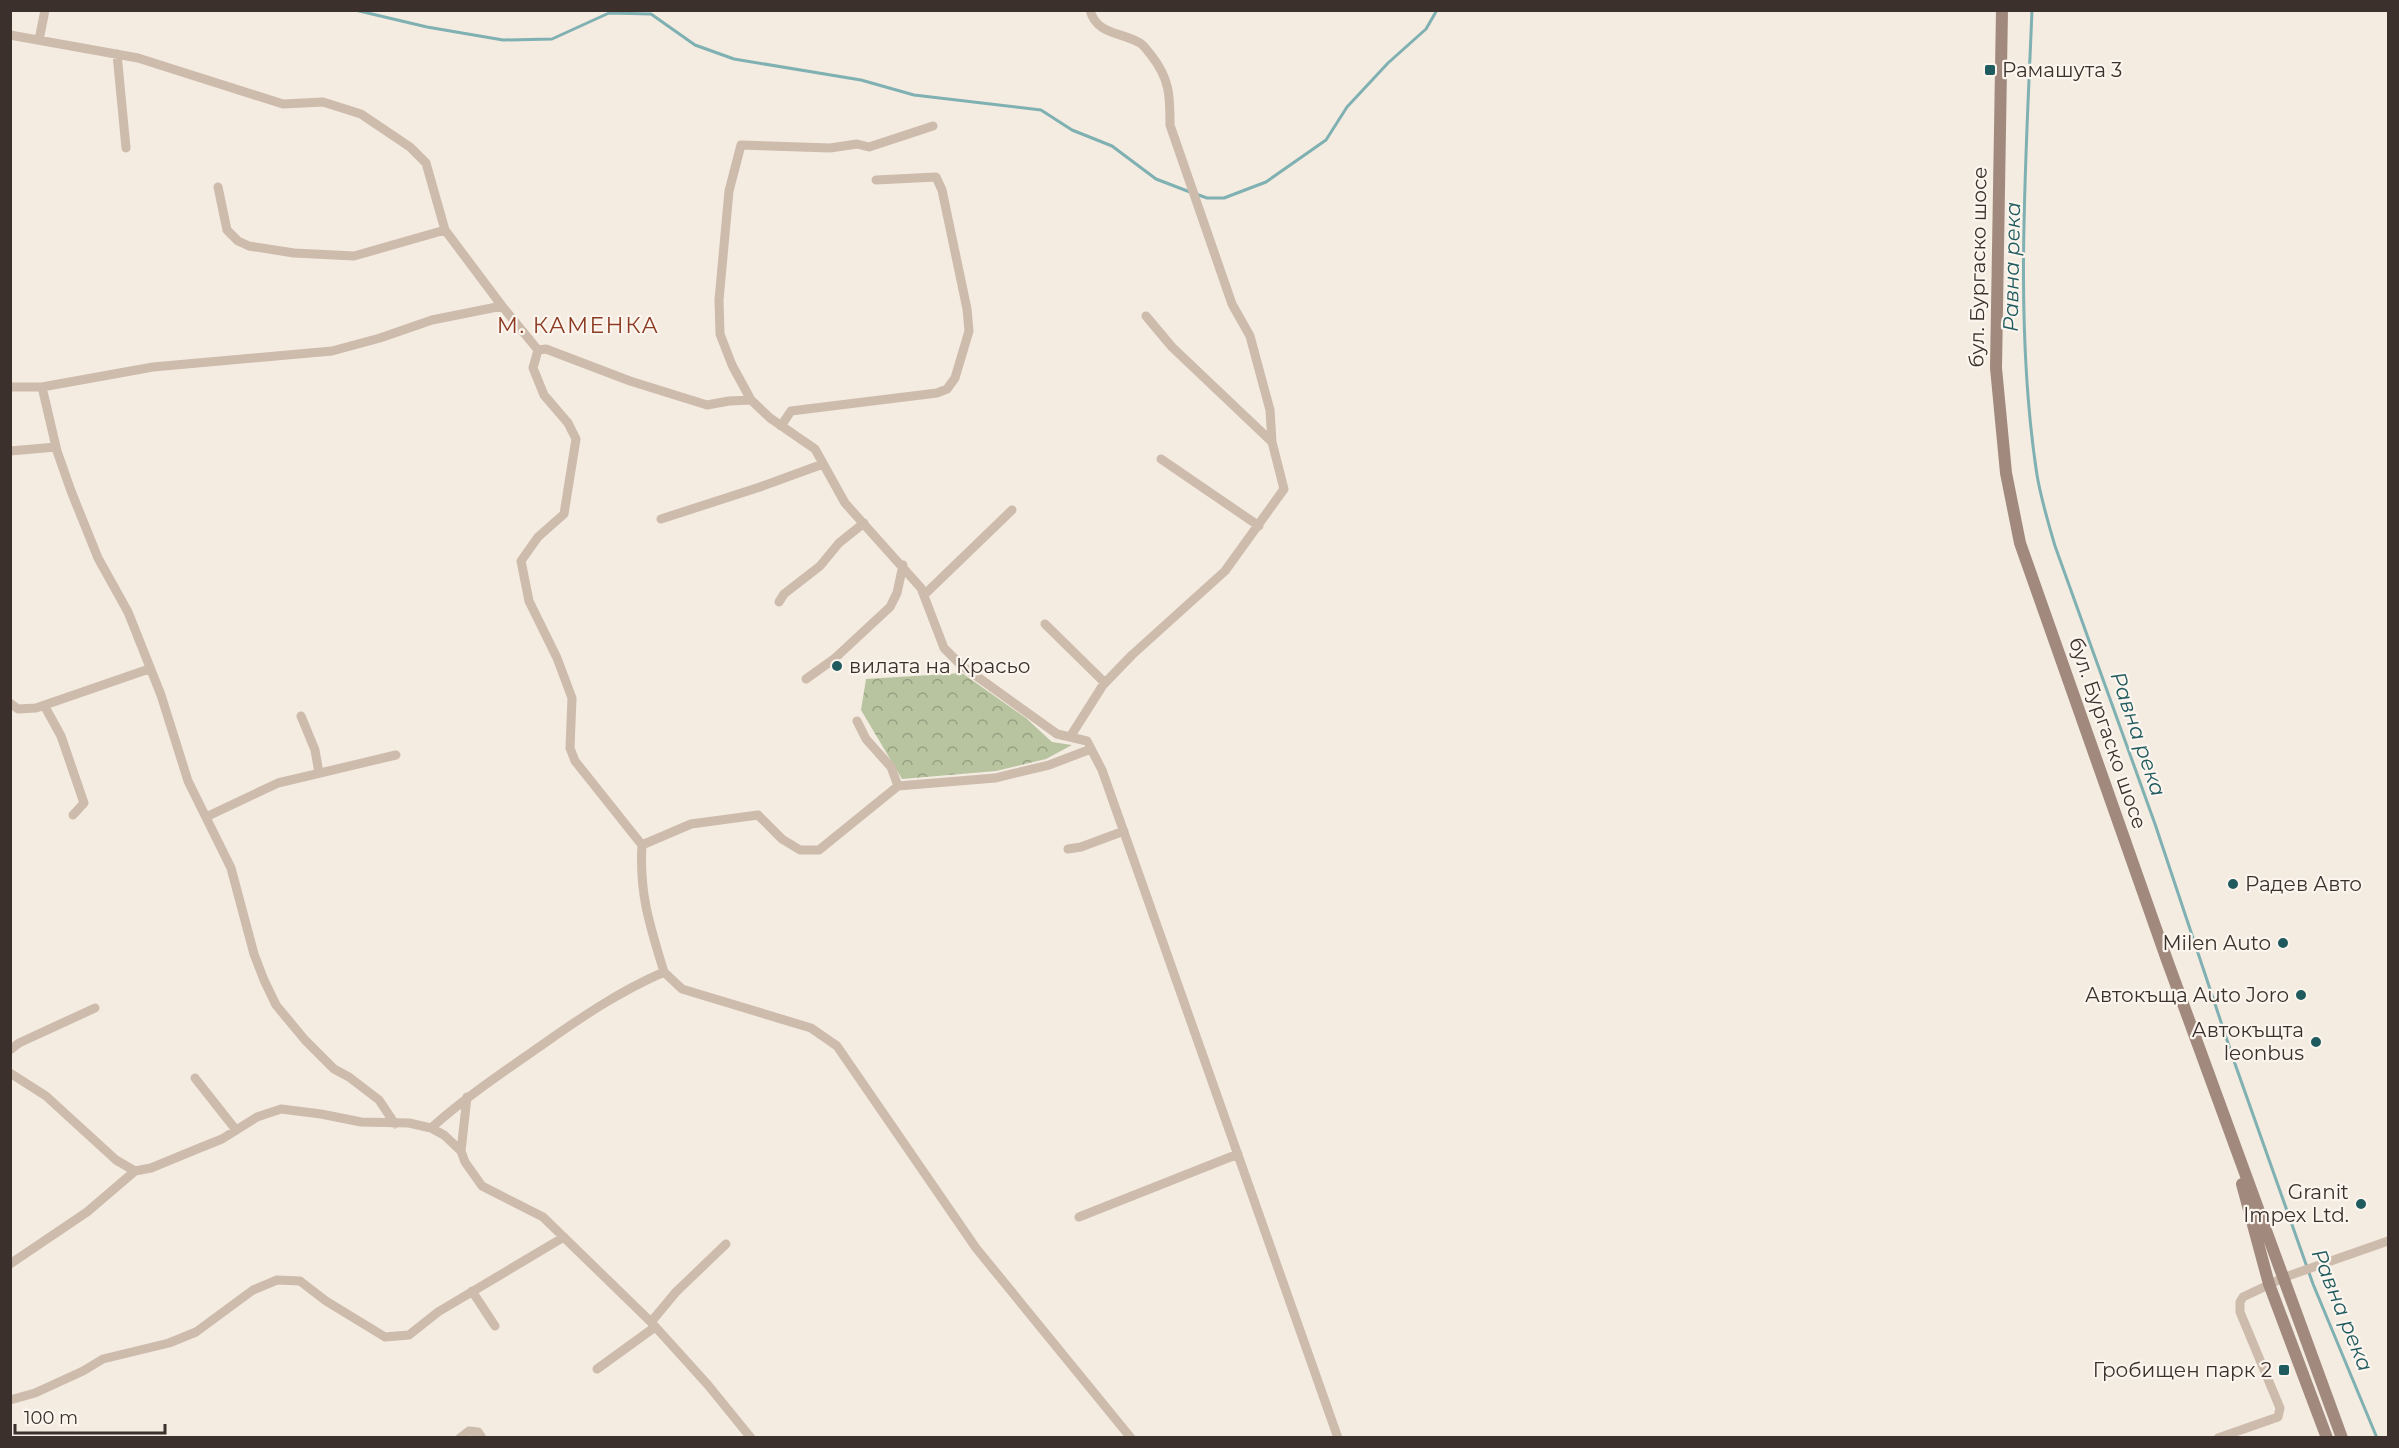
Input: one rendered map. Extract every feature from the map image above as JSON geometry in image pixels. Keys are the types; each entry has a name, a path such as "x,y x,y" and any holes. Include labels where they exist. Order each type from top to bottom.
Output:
{"main road":[{"name":"бул. Бургаско шосе","path":"2002,10 1996,368 2006,473 2020,543 2223,1114 2290,1275 2342,1437"},
{"path":"2223,1114 2269,1284 2327,1437"}],"street":[{"path":"39,40 45,10"},
{"path":"1070,737 1105,682 1131,655 1225,571 1284,489 1272,442 1270,410 1250,336 1232,304 1170,125 1170,98 1164,72 1141,42 1101,28 1092,17 1090,10"},
{"path":"10,35 138,58 283,104 323,102 361,114 410,147 426,163 445,230 538,350"},
{"path":"117,54 126,148"},
{"path":"933,126 869,147 857,144 830,148 741,145 729,191 719,300 720,334 732,365 751,400 815,449 845,503 903,565 921,588 944,648 962,665 1057,734 1087,741 1102,770 1124,831 1338,1437"},
{"path":"782,426 791,411 937,393 947,389 955,378 969,331 967,309 942,190 936,177 876,180"},
{"path":"218,187 227,230 238,241 249,246 294,253 354,256 445,230"},
{"path":"10,387 42,387 153,367 332,351 432,320 502,306"},
{"path":"1146,316 1172,347 1272,442"},
{"path":"538,350 546,349 630,381 707,405 751,400"},
{"path":"538,350 533,368 544,395 568,423 576,439 572,479 564,514 538,537 521,561 524,582 529,601 572,698 570,748 575,761 642,845 640,872 645,912 664,972 681,989 811,1028 837,1046 976,1248 1131,1437"},
{"path":"42,387 56,447 98,558 128,612 161,695 188,781 231,868 254,954 276,1005 305,1040 334,1068 379,1100 395,1124"},
{"path":"10,451 56,447"},
{"path":"1161,459 1259,526"},
{"path":"661,519 760,488 823,464"},
{"path":"924,595 1012,510"},
{"path":"779,602 784,594 820,566 839,543 864,523"},
{"path":"806,679 834,659 890,607 897,593 903,565"},
{"path":"1045,624 1105,682"},
{"path":"10,703 18,709 44,705 149,669"},
{"path":"44,705 60,736 84,803 73,815"},
{"path":"301,716 315,750 319,773"},
{"path":"857,721 866,739 891,766 898,786"},
{"path":"642,845 691,824 758,815 783,839 800,850 819,850 898,786 995,778 1049,765 1091,749"},
{"path":"206,818 278,783 396,755"},
{"path":"1068,849 1081,847 1124,831"},
{"path":"432,1128 467,1097 564,1029 638,983 664,972"},
{"path":"10,1050 19,1043 95,1008"},
{"path":"11,1072 46,1096 116,1160 135,1171"},
{"path":"195,1078 236,1130"},
{"path":"460,1150 467,1097"},
{"path":"10,1264 87,1212 135,1171 161,1164 222,1139 257,1117 281,1109 361,1122 410,1123 432,1128 444,1135 460,1150 465,1162 482,1186 543,1217 564,1237 653,1324 751,1437"},
{"path":"1079,1217 1238,1154"},
{"path":"10,1400 35,1393 84,1371 103,1359 169,1343 196,1332 254,1290 277,1281 300,1281 326,1301 385,1337 410,1335 438,1312 564,1237"},
{"path":"2218,1437 2278,1417 2280,1408 2240,1312 2240,1302 2243,1297 2290,1275 2388,1241"},
{"path":"597,1369 653,1324 676,1292 726,1244"},
{"path":"472,1291 495,1326"},
{"path":"460,1437 469,1431 478,1432 482,1437"}],"green space":[{"path":"962,673 1026,718 1052,742 1072,745 1046,759 996,771 902,779 861,710 866,679"}],"waterway":[{"path":"355,10 427,27 503,40 552,39 609,13 651,14 695,45 734,59 861,80 914,95 1041,110 1072,130 1112,146 1156,179 1190,192"},
{"path":"1196,194 1207,198 1224,198 1266,182 1326,140 1347,107 1388,63 1426,29 1437,10"},
{"name":"Равна река","path":"2032,10 2025,184 2024,302 2030,418 2043,502 2055,546 2155,824 2234,1061 2313,1284 2377,1438"}],"place":[{"name":"Рамашута 3","path":"1990,70"},
{"name":"вилата на Красьо","path":"837,666"},
{"name":"Радев Авто","path":"2233,884"},
{"name":"Milen Auto","path":"2283,943"},
{"name":"Автокъща Auto Joro","path":"2301,995"},
{"name":"Автокъщта leonbus","path":"2316,1042"},
{"name":"Granit Impex Ltd.","path":"2361,1204"},
{"name":"Гробищен парк 2","path":"2284,1370"}],"district":[{"name":"М. КАМЕНКА","path":"578,325"}]}
